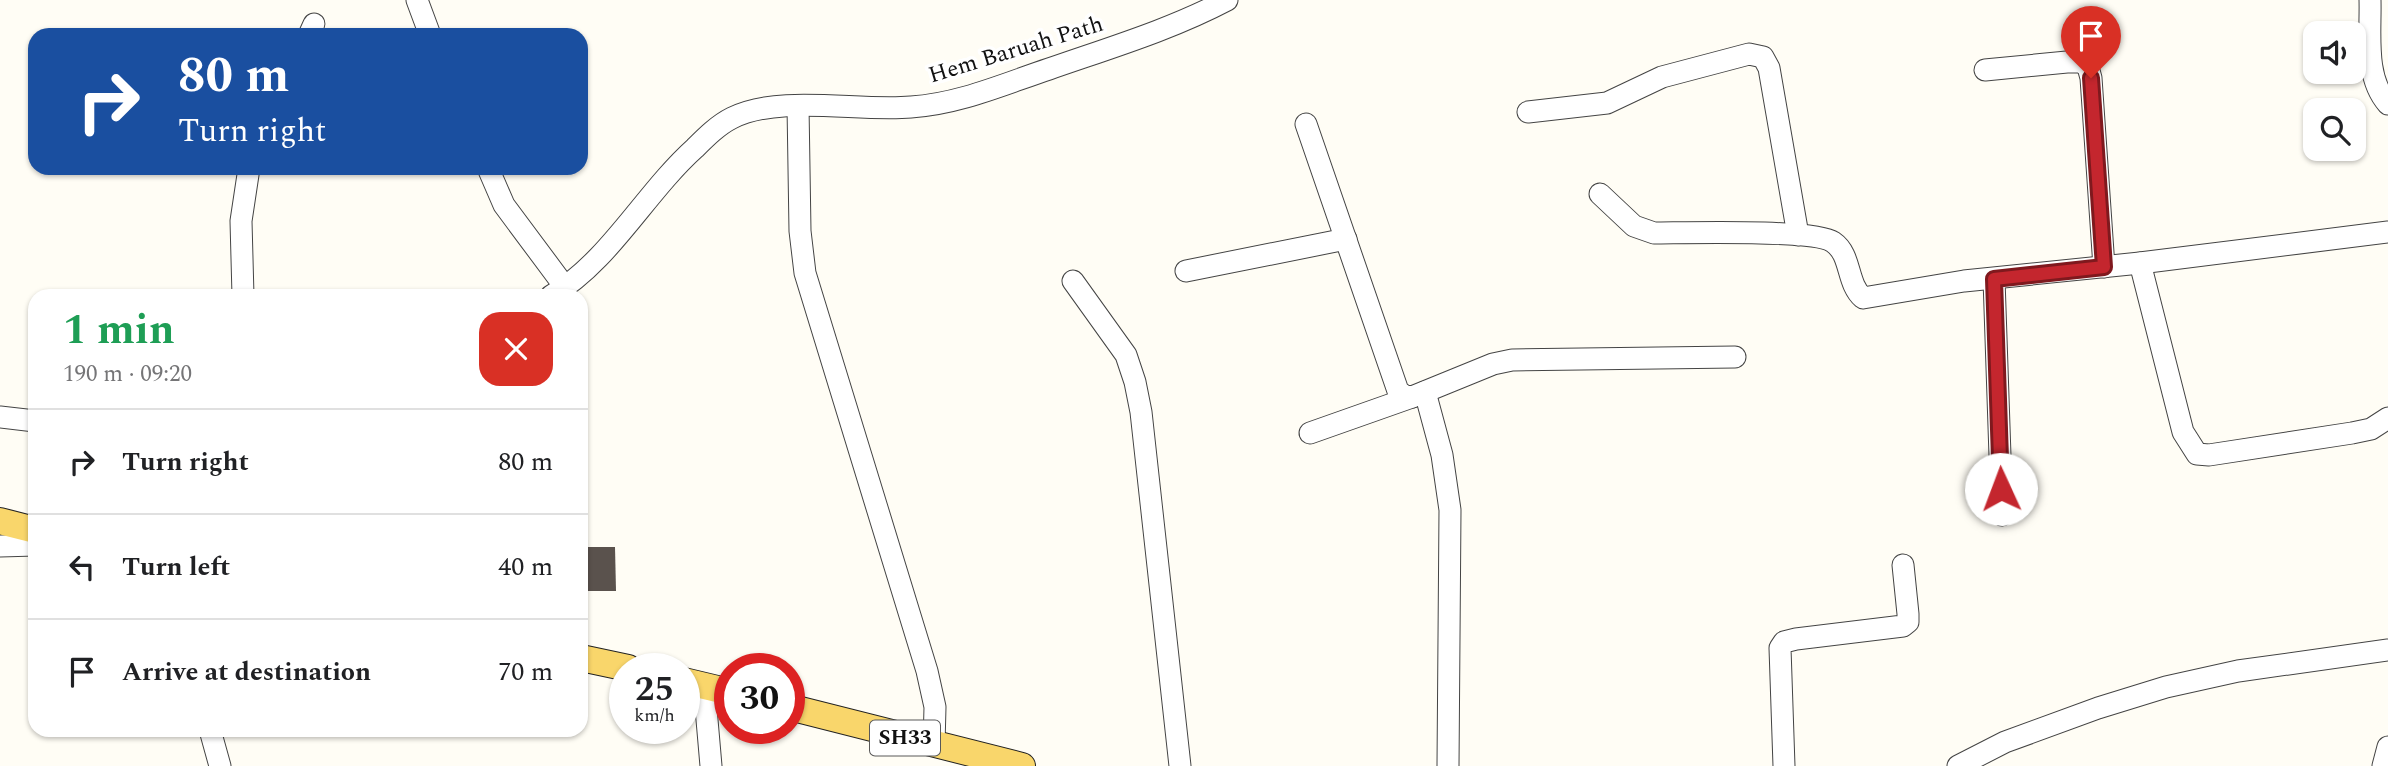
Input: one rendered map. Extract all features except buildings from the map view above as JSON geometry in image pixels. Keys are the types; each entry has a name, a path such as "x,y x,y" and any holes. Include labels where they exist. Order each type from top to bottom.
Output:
{"main road":[{"path":"0,522 28,528"},
{"path":"588,659 609,664"},
{"name":"SH33","path":"805,712 1022,766"}],"street":[{"path":"417,0 427,28"},
{"name":"Hem Baruah Path","path":"560,289 590,265 682,159 733,118 750,112 798,106 902,108 946,102 977,94 1153,33 1227,0"},
{"path":"2370,0 2373,73 2383,99 2388,104"},
{"path":"1528,112 1606,103 1662,77 1749,54 1763,58 1769,68 1798,234"},
{"path":"1985,71 2067,62 2081,62 2088,66 2104,267"},
{"path":"798,106 800,231 805,273 931,685 935,707 934,745"},
{"path":"1306,124 1398,391 1405,397 1418,395"},
{"path":"243,289 241,221 248,175"},
{"path":"491,175 504,205 557,289"},
{"path":"1600,194 1634,226 1654,233 1798,234 1834,242 1841,250 1854,288 1863,298 1964,281 2140,263 2388,232"},
{"path":"1186,271 1346,239"},
{"path":"2140,263 2183,432 2197,454 2210,455 2352,433 2371,429 2388,418"},
{"path":"1994,279 2002,515"},
{"path":"1073,281 1120,345 1135,382 1141,412 1180,766"},
{"path":"1310,433 1418,395 1493,363 1512,360 1735,357"},
{"path":"1418,395 1442,455 1450,510 1448,766"},
{"path":"0,418 28,420"},
{"path":"0,546 28,545"},
{"path":"1784,766 1780,648 1784,642 1796,639 1903,626 1908,622 1903,565"},
{"path":"1958,766 2005,742 2098,708 2166,687 2238,671 2388,650"},
{"path":"700,712 711,766"},
{"path":"212,737 220,766"},
{"path":"2383,766 2388,747"}],"route":[{"path":"2001,489 1994,279 2104,267 2091,78"}]}
